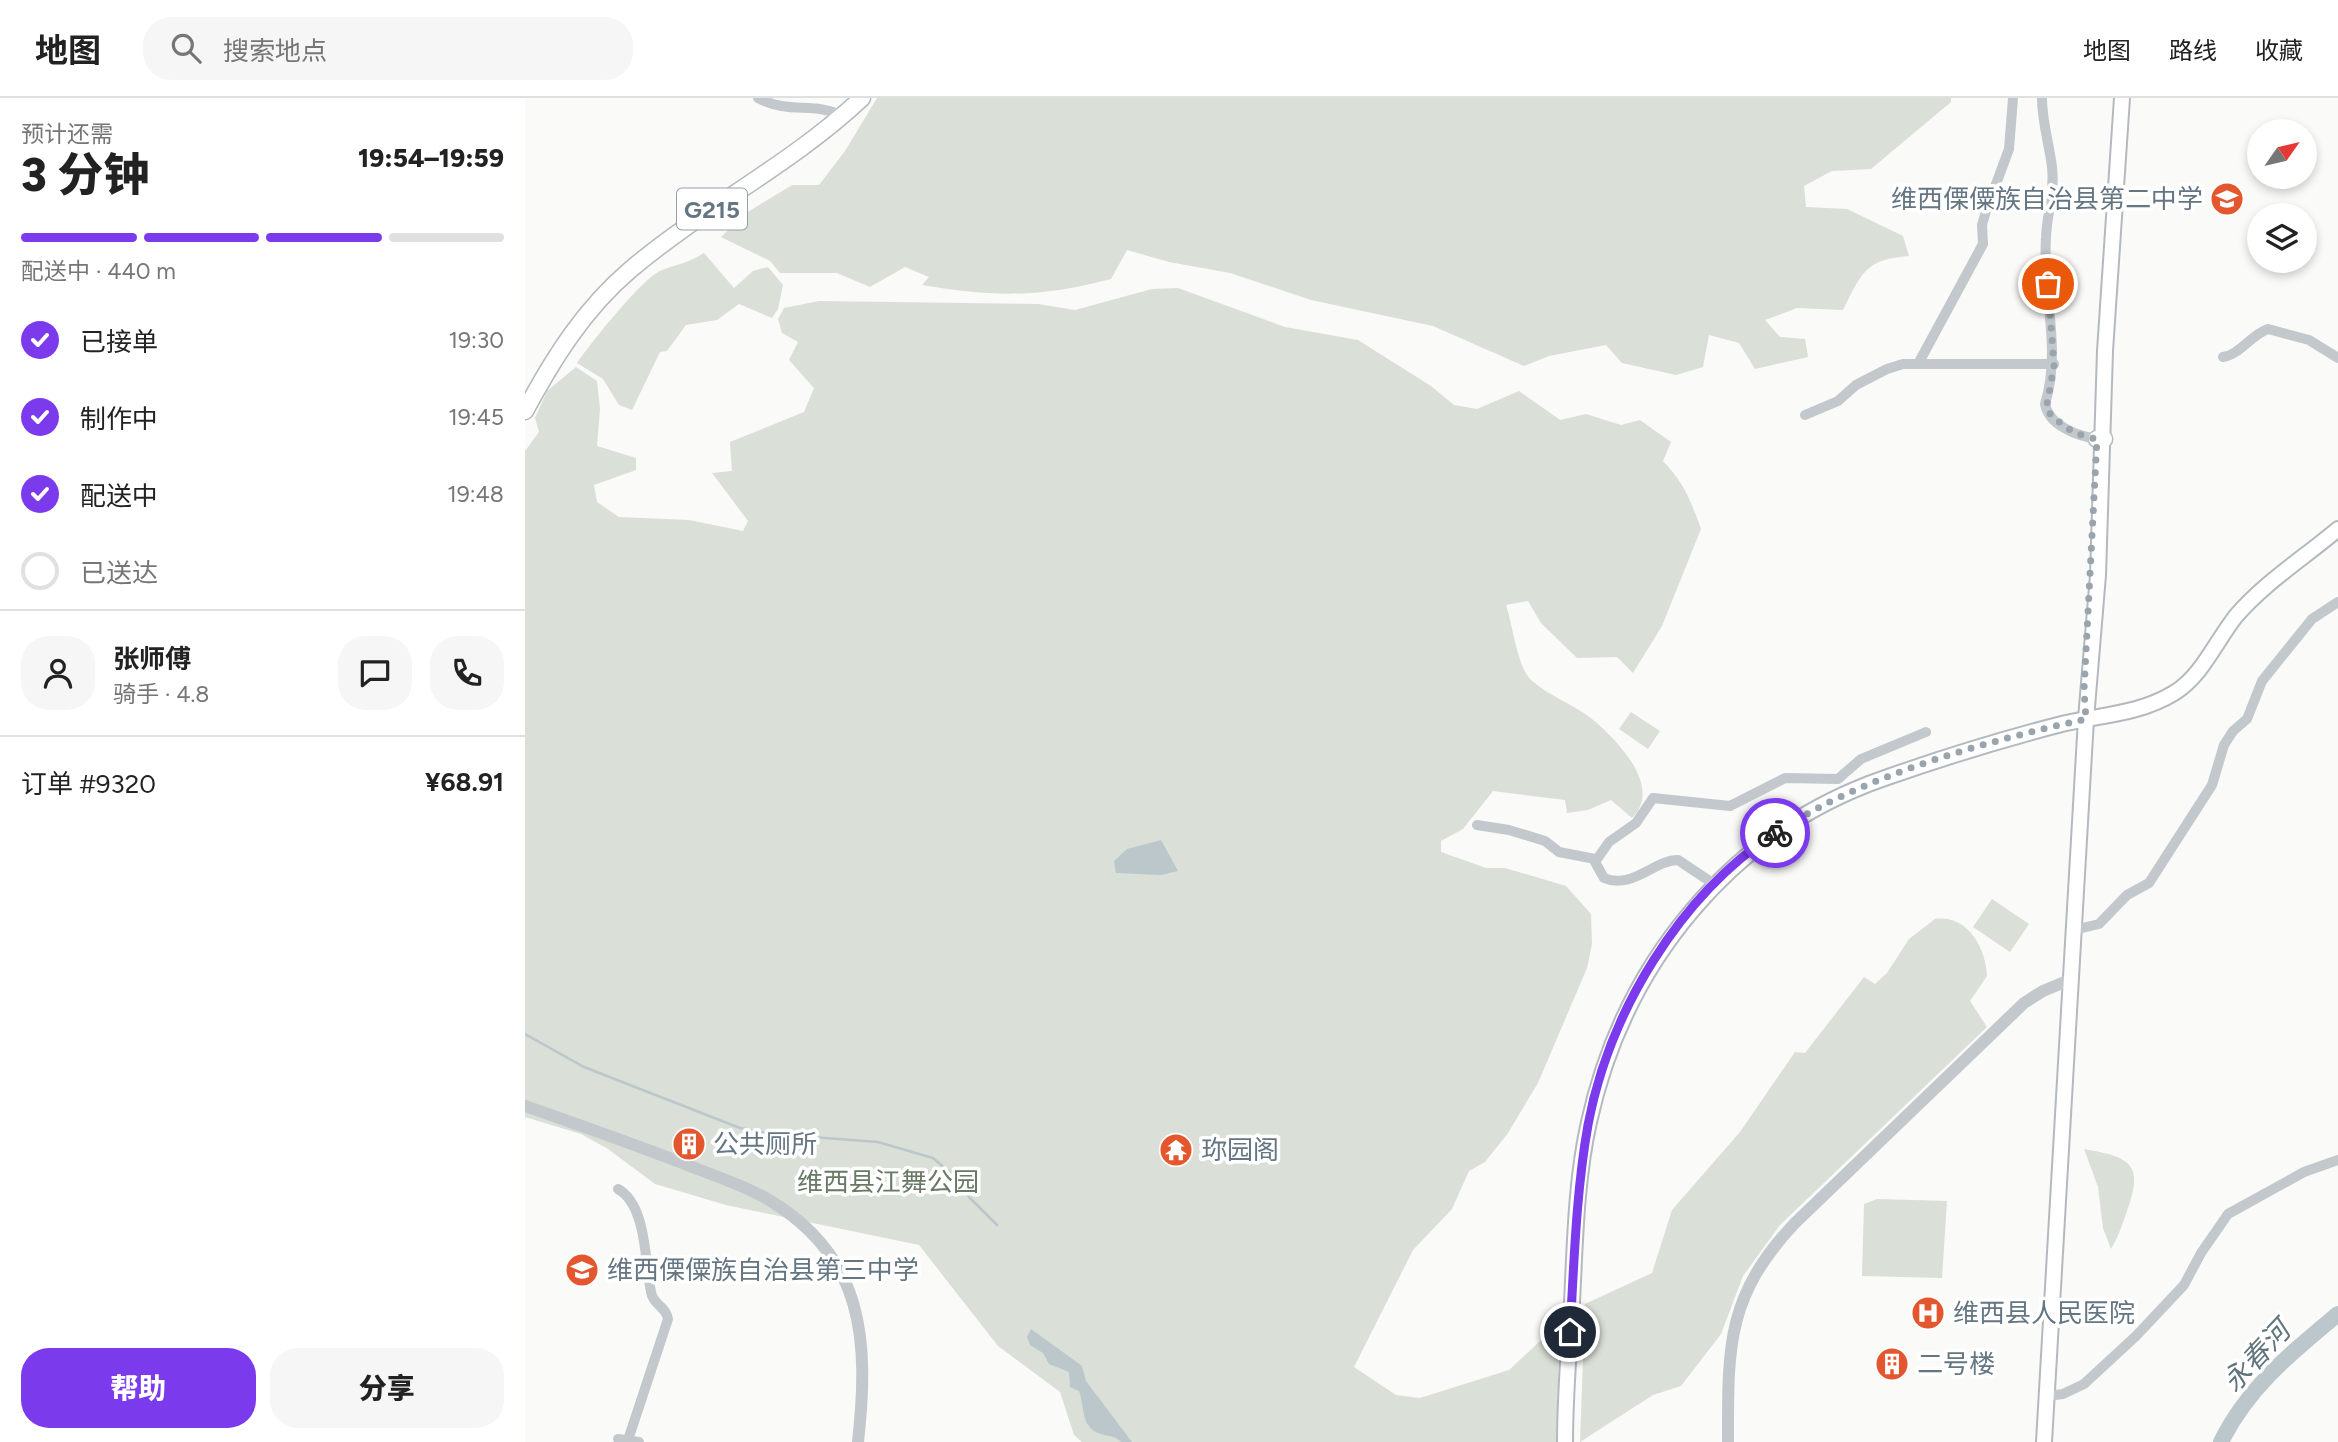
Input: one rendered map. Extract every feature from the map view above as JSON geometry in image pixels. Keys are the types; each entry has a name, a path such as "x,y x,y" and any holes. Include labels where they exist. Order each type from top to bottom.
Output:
{"highway":[{"name":"G215","path":"525,411 572,333 615,284 843,116 863,98"}],"main road":[{"path":"2100,439 2101,309 2116,98"},
{"path":"2045,1442 2086,719 2084,690 2122,98"},
{"path":"1565,1442 1573,1274 1590,1118 1610,1051 1639,989 1675,930 1714,884 1767,839 1854,790 1908,770 2086,719 2139,709 2184,686 2244,608 2338,529"}],"street":[{"path":"758,98 776,107 818,107 843,116"},
{"path":"1918,364 1983,244 1982,225 2009,149 2013,98"},
{"path":"2042,98 2042,119 2052,167 2053,188 2046,236 2053,363 2046,410 2067,430 2078,436 2100,439"},
{"path":"2223,357 2231,356 2249,338 2269,329 2309,340 2338,358"},
{"path":"1805,415 1838,401 1856,385 1887,369 1918,364 2053,363"},
{"path":"2074,930 2099,924 2127,894 2149,883 2212,785 2224,745 2233,731 2247,719 2262,681 2304,628 2338,602"},
{"path":"1714,884 1678,860 1665,863 1640,876 1609,881 1596,869 1595,859 1609,842 1636,823 1653,798 1730,806 1785,778 1838,779 1861,759 1926,732"},
{"path":"1477,825 1545,841 1559,852 1595,859"},
{"path":"1728,1442 1730,1341 1744,1295 1765,1258 1795,1223 2024,1003 2072,979"},
{"path":"525,1106 630,1142 768,1199 809,1229 826,1248 846,1280 859,1324 864,1359 858,1442"},
{"path":"2047,1396 2063,1394 2084,1384 2136,1336 2184,1285 2201,1253 2228,1214 2304,1172 2338,1160"},
{"path":"618,1189 634,1208 646,1249 651,1294 664,1307 669,1319 628,1440"}],"green space":[{"path":"877,98 1951,98 1951,102 1871,169 1832,171 1804,186 1806,207 1847,209 1903,236 1909,256 1883,261 1866,271 1843,310 1797,308 1765,320 1780,337 1805,339 1808,357 1755,369 1739,343 1709,335 1703,367 1676,375 1622,363 1606,345 1549,356 1524,366 1433,326 1311,300 1230,273 1169,262 1127,250 1111,279 1061,290 1016,294 972,292 922,285 929,277 905,267 870,287 837,273 780,273 770,261 721,237 746,213 792,185 819,185 845,151"},
{"path":"704,253 734,288 753,271 768,267 783,285 778,309 772,318 739,304 717,320 686,325 667,351 660,352 632,410 619,405 603,379 577,363 615,314 649,279 658,272"},
{"name":"维西县江舞公园","path":"1178,288 1285,327 1358,340 1431,386 1454,405 1477,409 1519,391 1560,420 1586,414 1621,425 1640,420 1671,442 1663,461 1686,493 1701,529 1662,626 1633,673 1617,657 1577,658 1541,623 1528,601 1506,605 1526,674 1547,692 1590,718 1617,743 1635,768 1643,794 1640,806 1632,818 1611,800 1588,810 1567,813 1565,800 1493,791 1463,829 1441,841 1441,852 1486,868 1505,868 1566,886 1591,914 1592,944 1587,968 1538,1083 1508,1133 1485,1162 1469,1171 1452,1209 1413,1250 1354,1367 1396,1395 1420,1398 1509,1370 1553,1329 1560,1330 1556,1442 1082,1442 1074,1435 1060,1392 998,1346 919,1245 726,1205 655,1184 608,1149 581,1134 525,1117 525,451 539,432 535,418 547,391 576,367 597,381 600,409 597,446 636,458 636,470 594,485 597,502 619,517 689,520 743,531 748,521 712,473 732,471 730,442 804,412 814,388 789,360 798,342 782,333 778,319 784,308 819,301 1038,304 1075,310 1152,289"},
{"path":"1631,712 1660,731 1648,749 1619,729"},
{"path":"1992,899 2029,924 2010,952 1973,927"},
{"path":"1935,919 1957,922 1966,928 1979,945 1987,976 1970,1001 1987,1027 1780,1225 1743,1276 1721,1334 1681,1386 1653,1395 1580,1442 1585,1304 1652,1273 1672,1210 1740,1132 1795,1052 1805,1053 1864,977 1875,984 1887,973 1909,939"},
{"path":"2084,1149 2119,1158 2127,1162 2132,1169 2134,1188 2111,1249 2103,1228 2098,1187"},
{"path":"1877,1199 1947,1201 1942,1278 1862,1276 1864,1204"}],"shaded area":[{"path":"1161,840 1178,871 1161,875 1116,873 1114,861 1127,849"},
{"path":"1031,1329 1082,1366 1086,1381 1132,1442 1121,1442 1090,1427 1084,1416 1079,1391 1070,1387 1069,1372 1049,1364 1043,1353 1030,1345 1027,1337"}],"waterway":[{"path":"525,1034 584,1067 740,1128 771,1134 878,1142 933,1158 959,1180 969,1197 997,1225"},
{"name":"永春河","path":"2221,1442 2244,1404 2258,1387 2338,1314"}],"way so far":[{"path":"1775,833 1827,803 1881,779 2039,730 2086,719 2084,690 2097,439 2078,436 2067,430 2046,410 2054,366 2048,284"}],"place":[{"name":"维西傈僳族自治县第二中学","path":"2227,199"},
{"name":"公共厕所","path":"689,1144"},
{"name":"珎园阁","path":"1176,1150"},
{"name":"维西傈僳族自治县第三中学","path":"582,1270"},
{"name":"维西县人民医院","path":"1928,1313"},
{"name":"二号楼","path":"1892,1364"}],"route":[{"path":"1570,1332 1588,1127 1596,1093 1615,1039 1644,979 1684,918 1728,870 1775,833"}]}
